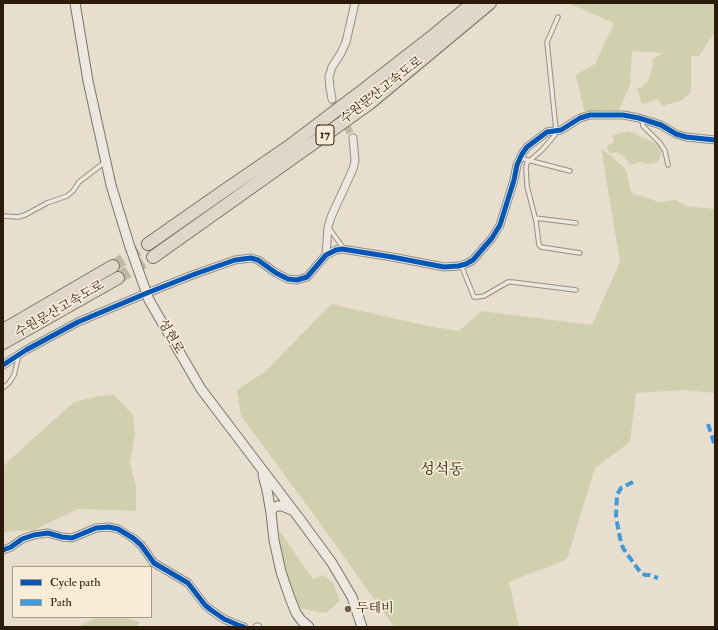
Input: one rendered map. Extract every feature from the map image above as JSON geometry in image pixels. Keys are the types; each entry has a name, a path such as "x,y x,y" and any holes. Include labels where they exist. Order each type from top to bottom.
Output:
{"highway":[{"name":"수원문산고속도로","path":"148,244 288,147 362,91 473,3"},
{"name":"수원문산고속도로","path":"153,257 370,103 490,3"},
{"name":"수원문산고속도로","path":"3,330 113,266"},
{"name":"수원문산고속도로","path":"3,343 118,278"}],"main road":[{"name":"성현로","path":"75,3 88,81 111,185 128,244 149,300 201,390 332,563 352,597 362,627"},
{"path":"262,469 267,490 278,559 296,613 309,627"},
{"path":"271,513 274,507 279,506 287,507 294,511"}],"street":[{"path":"332,99 329,77 332,67 346,42 355,3"},
{"path":"3,365 19,354 78,322 194,274 235,260 251,258 258,260 276,273 288,279 297,280 307,277 326,255 336,250 392,257 444,267 466,264 473,260 492,238 500,225 514,180 517,165 527,147 547,132 561,130 580,118 590,115 623,115 661,125 676,134 686,137 715,140"},
{"path":"326,255 328,227 331,217 353,169 355,161 353,138"},
{"path":"3,550 11,547 22,539 34,535 48,534 62,538 72,538 96,528 109,527 118,529 141,545 154,563 188,583 210,610 224,619 238,626 244,627"}],"lane":[{"path":"558,17 547,42 556,130 555,135 542,150 527,163 526,177 535,218 538,245 541,247 580,253"},
{"path":"642,119 643,126 660,143 665,151 668,165"},
{"path":"520,158 570,171"},
{"path":"3,216 25,215 47,203 68,196 79,182 106,161"},
{"path":"535,218 576,223"},
{"path":"328,227 345,250"},
{"path":"461,265 474,297 484,296 508,282 576,290"},
{"path":"3,388 8,384 14,375 19,354"}],"green space":[{"path":"568,3 715,3 715,32 699,56 691,56 690,93 680,101 662,106 658,99 642,104 637,89 642,87 649,79 653,59 663,53 632,51 630,85 619,110 584,111 576,75 595,64 614,23"},
{"path":"629,131 660,147 662,151 660,159 657,162 651,164 640,162 630,164 625,157 616,152 611,154 608,151 607,146 614,142 614,135"},
{"path":"601,148 626,169 631,193 659,202 676,200 686,206 715,209 715,393 684,390 636,393 630,442 595,468 567,559 509,582 519,627 394,627 241,416 237,390 266,371 331,304 423,325 459,331 481,311 592,325 620,262"},
{"path":"114,395 133,415 135,434 130,463 136,487 136,511 78,509 34,530 3,532 3,466 74,402 99,396"},
{"path":"279,530 313,579 324,575 333,583 340,601 326,613 299,608 285,572"},
{"path":"97,618 126,618 139,622 138,627 78,627"}],"tunnel":[{"path":"332,99 353,138"},
{"path":"113,266 148,244"},
{"path":"118,278 153,257"}],"marked path":[{"path":"708,424 715,446"},
{"path":"633,482 621,488 617,495 616,517 620,538 623,548 641,573 658,578"}],"cycle path":[{"path":"3,365 26,350 78,322 195,274 235,260 251,258 258,260 276,273 288,279 297,280 307,277 326,255 342,249 444,267 466,264 473,260 492,238 500,225 514,180 517,165 527,147 547,132 561,130 580,118 590,115 623,115 661,125 676,134 686,137 715,140"},
{"path":"3,550 11,547 22,539 34,535 48,533 72,538 96,528 109,527 118,529 141,545 154,563 188,583 205,605 211,610 224,619 244,627"}],"place":[{"name":"두테비","path":"348,609"}],"district":[{"name":"성석동","path":"442,471"}]}
